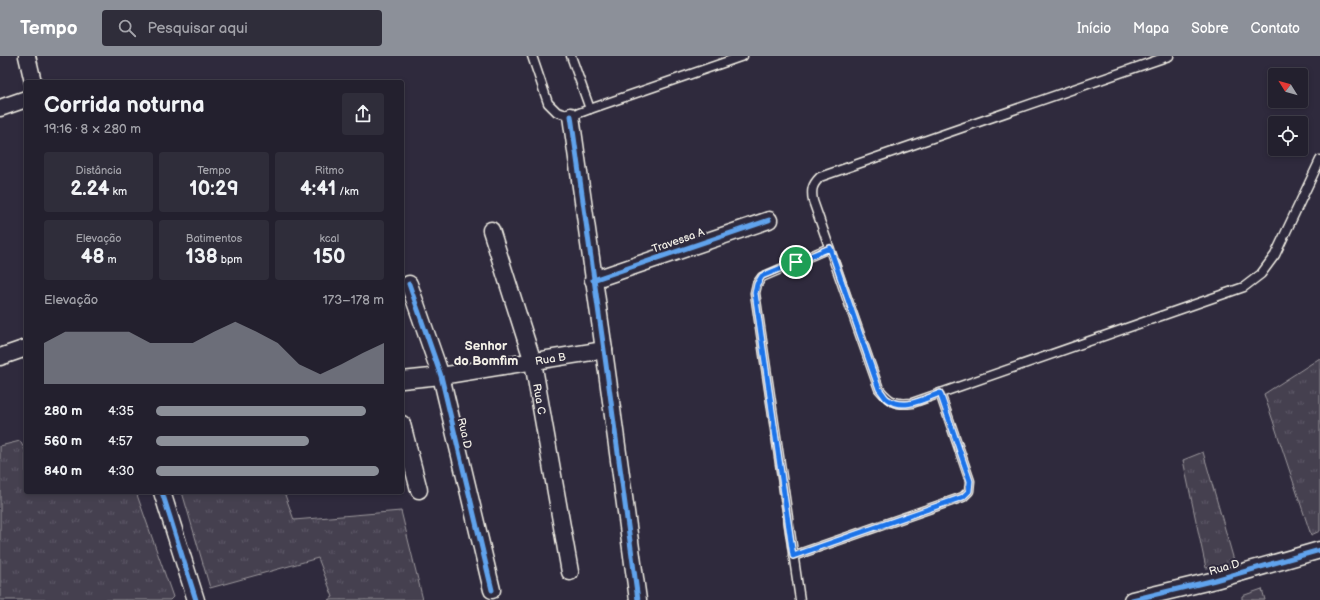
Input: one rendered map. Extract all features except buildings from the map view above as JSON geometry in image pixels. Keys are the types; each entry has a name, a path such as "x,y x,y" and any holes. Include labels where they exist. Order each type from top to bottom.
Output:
{"street":[{"path":"27,56 33,80"},
{"path":"0,108 24,100"},
{"path":"571,116 638,600"},
{"name":"Travessa A","path":"594,280 769,220"},
{"name":"Rua C","path":"491,230 533,362 570,572"},
{"name":"Rua D","path":"409,284 441,376 492,590"},
{"path":"0,357 24,349"},
{"name":"Rua B","path":"404,380 441,376 604,350"},
{"path":"404,432 419,490"},
{"path":"163,494 196,600"},
{"name":"Rua D","path":"1132,600 1215,580 1320,550"}],"lane":[{"path":"532,56 548,103 557,112 571,116 743,56"},
{"path":"571,56 590,110"},
{"path":"1169,56 820,177 814,183 811,192 813,201 879,389 887,399 900,404 912,403 1244,287 1261,274 1276,255 1320,160"},
{"path":"800,600 755,293 757,284 762,276 830,248"},
{"path":"793,556 963,497 969,491 970,481 940,393"}],"green space":[{"path":"1320,358 1320,531 1311,535 1264,394"},
{"path":"20,441 24,448 24,494 137,494 173,597 170,600 0,600 0,446"},
{"path":"1203,452 1235,564 1206,568 1183,460"},
{"path":"183,494 285,494 294,520 401,511 423,600 328,600 333,597 318,558 210,588"},
{"path":"1262,589 1265,600 1242,600 1242,596"}],"cycle path":[{"path":"571,116 638,600"},
{"path":"593,280 769,220"},
{"path":"409,284 441,376 492,590"},
{"path":"163,494 196,600"},
{"path":"1132,600 1215,580 1320,550"}],"district":[{"name":"Senhor do Bomfim","path":"486,352"}],"route":[{"path":"830,248 879,389 887,399 900,404 912,403 940,393 970,481 969,491 963,497 793,556 755,293 757,284 762,276 796,262 830,248"}]}
